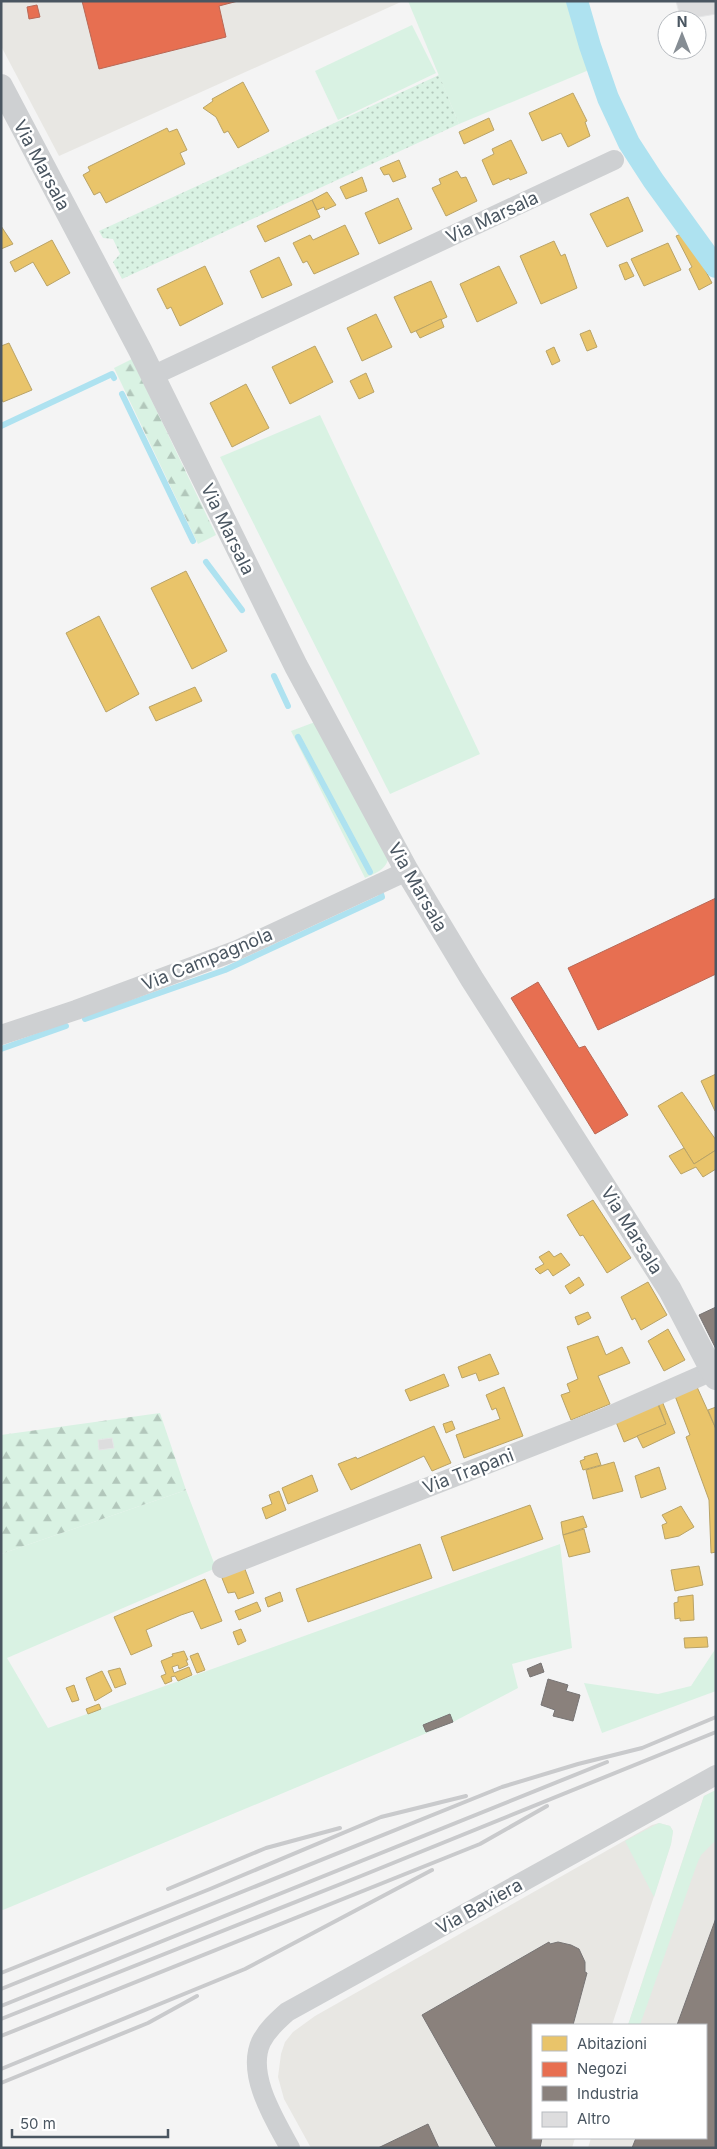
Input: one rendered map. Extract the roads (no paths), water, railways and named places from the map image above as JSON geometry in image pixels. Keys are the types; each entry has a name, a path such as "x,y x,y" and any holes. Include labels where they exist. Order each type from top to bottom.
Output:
{"street":[{"name":"Via Marsala","path":"1,86 152,376 296,666 407,871 472,980 670,1290 714,1375"},
{"name":"Via Marsala","path":"152,376 614,160"},
{"name":"Via Campagnola","path":"1,1034 76,1010 235,951 407,871"},
{"name":"Via Trapani","path":"222,1568 714,1375"},
{"name":"Via Baviera","path":"290,2148 262,2090 258,2053 260,2044 269,2030 287,2012 716,1775"}],"waterway":[{"path":"577,1 608,98 629,143 653,180 716,267"},
{"path":"1,426 112,374 114,378"},
{"path":"122,394 193,541"},
{"path":"206,562 242,610"},
{"path":"274,676 288,706"},
{"path":"298,737 370,872"},
{"path":"85,1019 225,970 382,897 381,894"},
{"path":"1,1049 66,1026"}],"railway":[{"path":"1,1989 502,1787 578,1764 642,1748 716,1717"},
{"path":"1,2019 716,1732"},
{"path":"1,2006 607,1762"},
{"path":"1,1973 210,1889 381,1817 466,1796"},
{"path":"1,2036 480,1844 547,1806"},
{"path":"168,1889 266,1848 340,1828"},
{"path":"1,2069 245,1969 432,1870"},
{"path":"1,2083 148,2023 197,1996"}]}
